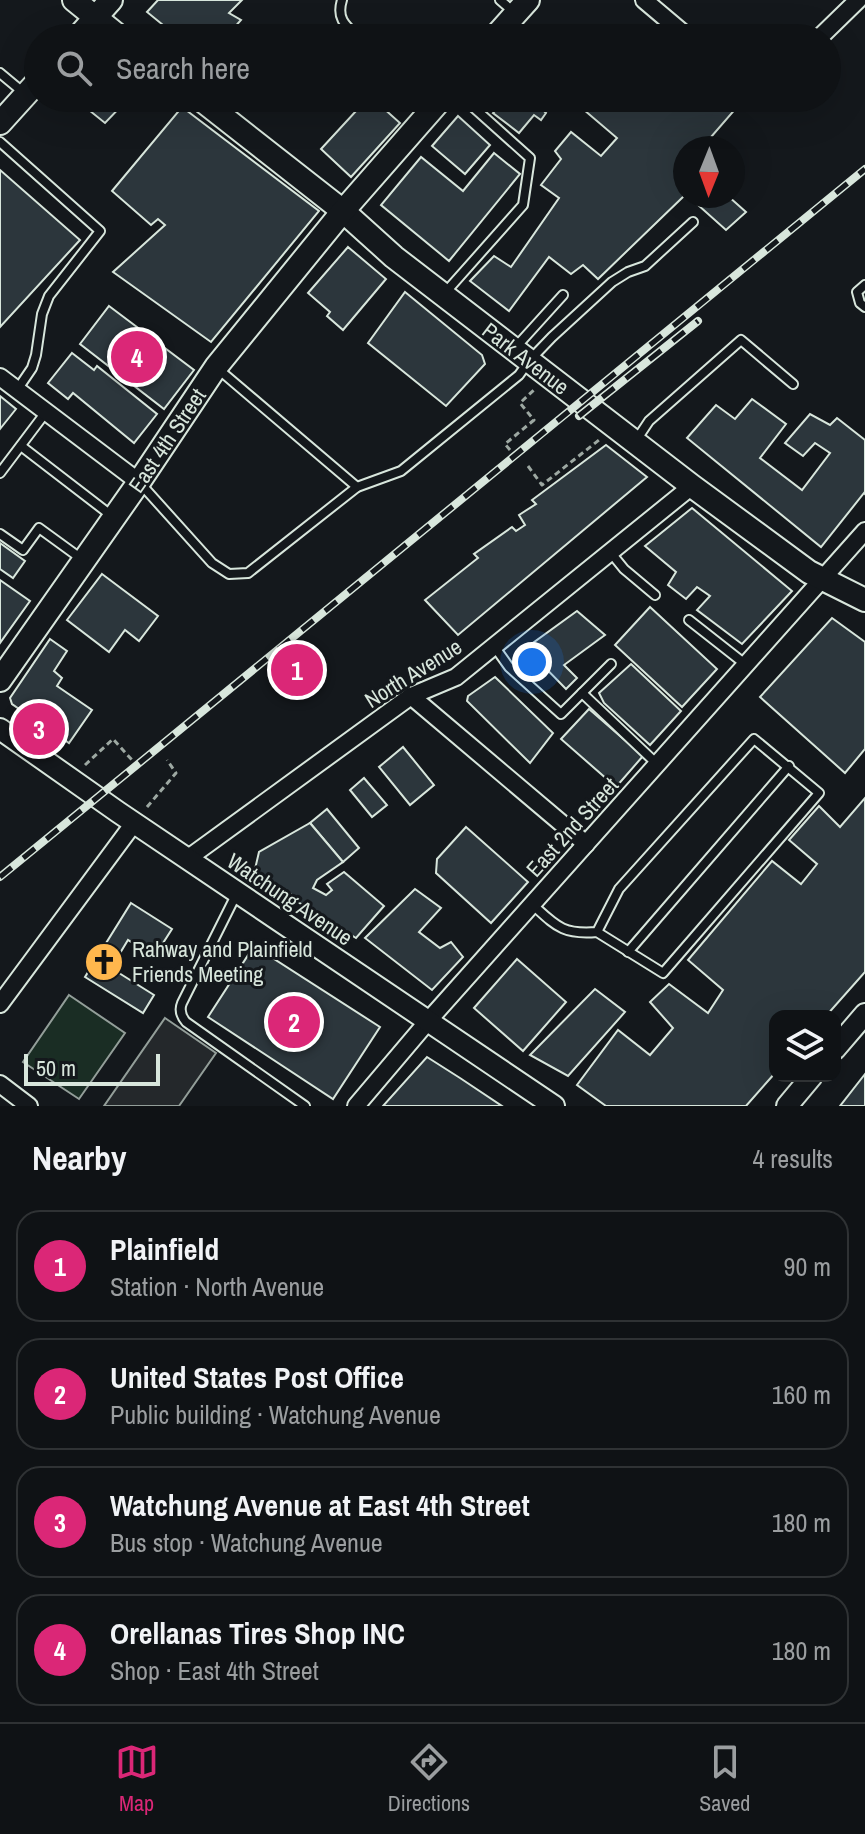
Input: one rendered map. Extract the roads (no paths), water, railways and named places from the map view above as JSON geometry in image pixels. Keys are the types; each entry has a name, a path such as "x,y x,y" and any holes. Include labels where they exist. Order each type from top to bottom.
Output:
{"main road":[{"path":"74,0 103,24"},
{"path":"90,24 111,0"},
{"path":"503,24 515,4"},
{"path":"0,123 24,97"},
{"name":"Park Avenue","path":"217,112 343,211 394,257 692,486 809,572 865,600"},
{"name":"East 4th Street","path":"0,680 216,367 425,112"}],"street":[{"path":"644,0 672,24"},
{"path":"833,24 858,0"},
{"path":"0,377 139,482"},
{"name":"North Avenue","path":"187,859 411,696 456,677 692,486"},
{"name":"East 2nd Street","path":"356,1106 428,1021 865,531"},
{"path":"411,696 586,844"},
{"name":"Watchung Avenue","path":"0,729 554,1106"},
{"path":"0,1004 134,823"},
{"path":"841,1042 865,1014"},
{"path":"787,1106 807,1082"},
{"path":"0,1084 29,1106"}],"lane":[{"path":"342,0 339,11 343,24"},
{"path":"0,73 24,84"},
{"path":"443,295 523,205 530,158 479,112"},
{"path":"0,142 100,231 49,296 42,314 32,368 17,390"},
{"path":"522,355 552,337 612,282 645,266 693,222"},
{"path":"865,285 857,292 860,303 865,307"},
{"path":"139,482 212,563 229,574 248,573 357,487 401,471 519,375 522,355 563,295"},
{"path":"635,442 649,421 741,340 793,384"},
{"path":"216,367 357,487"},
{"path":"0,473 46,412"},
{"path":"21,446 114,517"},
{"path":"0,534 23,550 39,528 84,561"},
{"path":"610,552 624,569 655,595"},
{"path":"689,620 745,664"},
{"path":"494,646 509,667 561,714 611,664"},
{"path":"582,693 657,764"},
{"path":"532,904 557,927 578,934 597,932 663,973 819,793 754,739 619,889 597,932"},
{"path":"628,952 789,766"},
{"path":"237,893 180,1011 186,1022 305,1106"},
{"path":"283,1106 291,1097"}],"railway":[{"path":"0,877 865,169"},
{"path":"579,416 698,321"}],"place":[{"name":"Orellanas Tires Shop INC","path":"137,357"},
{"name":"Plainfield","path":"297,670"},
{"name":"Watchung Avenue at East 4th Street","path":"39,729"},
{"name":"Rahway and Plainfield Friends Meeting","path":"104,962"},
{"name":"United States Post Office","path":"294,1022"}]}
